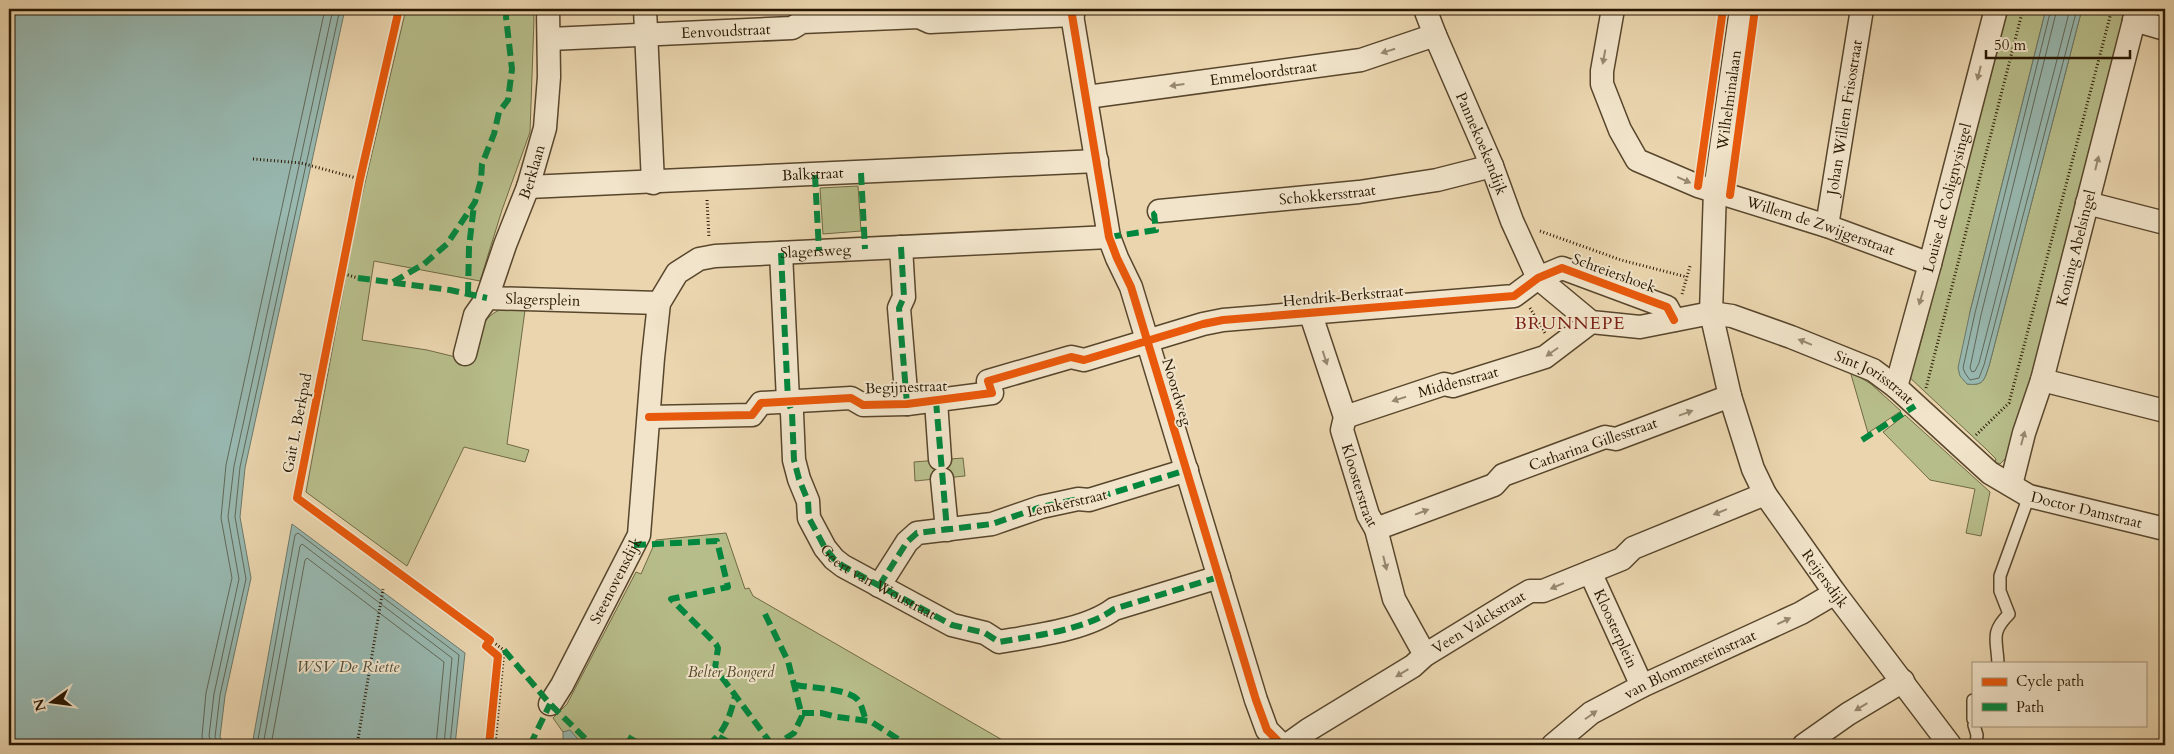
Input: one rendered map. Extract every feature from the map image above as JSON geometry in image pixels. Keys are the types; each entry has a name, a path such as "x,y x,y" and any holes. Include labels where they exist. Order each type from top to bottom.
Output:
{"street":[{"name":"Berklaan","path":"487,298 528,187 544,128 549,77 550,39 548,9"},
{"path":"644,9 653,183"},
{"name":"Willem de Zwijgerstraat","path":"1613,9 1602,71 1602,84 1620,130 1637,160 1698,186 1827,226 1930,264"},
{"name":"Wilhelminalaan","path":"1730,396 1710,313 1715,190 1741,9"},
{"name":"Johan Willem Frisostraat","path":"1827,226 1862,9"},
{"name":"Louise de Colignysingel","path":"1896,387 1996,9"},
{"name":"Pannekoekendijk","path":"1432,10 1435,35 1492,166 1512,221 1530,284"},
{"name":"Eenvoudstraat","path":"646,34 792,28 802,22 919,17 930,22 1072,12"},
{"name":"Noordweg","path":"1072,12 1109,237 1117,258 1132,287 1256,700 1268,730 1282,745"},
{"path":"2135,14 2165,29"},
{"name":"Koning Abelsingel","path":"2020,490 2024,433 2042,380 2135,14"},
{"path":"550,39 646,34"},
{"name":"Emmeloordstraat","path":"1087,97 1361,60 1435,35"},
{"name":"Balkstraat","path":"528,187 653,183 1097,161"},
{"name":"Schokkersstraat","path":"1159,211 1359,192 1437,180 1492,166"},
{"path":"2088,203 2165,223"},
{"name":"Slagersweg","path":"649,418 659,304 677,273 699,259 710,256 1109,237"},
{"path":"901,247 904,296 899,308 907,404"},
{"name":"Geert van Woustraat","path":"781,253 788,400 792,412 794,460 808,501 809,518 824,548 843,566 952,625 984,633 999,642 1045,634 1102,618 1114,609 1219,577"},
{"name":"Schreiershoek","path":"1530,284 1562,268 1667,307 1674,320"},
{"path":"1530,284 1591,322 1640,327 1710,313"},
{"name":"Hendrik Berkstraat","path":"1147,342 1203,324 1222,320 1514,296 1530,284"},
{"name":"Slagersplein","path":"465,354 475,316 487,298 659,304"},
{"name":"Kloosterstraat","path":"1310,312 1344,417 1342,430 1368,515 1376,530 1394,599 1425,655"},
{"name":"Sint Jorisstraat","path":"1710,313 1732,316 1873,370 1896,387 1990,474 2020,490"},
{"name":"Middenstraat","path":"1344,417 1444,384 1453,386 1545,357 1591,322"},
{"name":"Begijnestraat","path":"649,418 752,414 761,403 788,400 851,398 863,405 907,404 992,393 988,381 1071,356 1084,360 1147,342"},
{"path":"2042,380 2165,411"},
{"name":"Reijersdijk","path":"1730,396 1753,469 1766,494 1834,593 1950,745"},
{"name":"Catharina Gillesstraat","path":"1376,530 1494,485 1503,475 1605,437 1616,439 1730,396"},
{"path":"936,401 947,530"},
{"name":"Steenovensdijk","path":"550,704 562,685 639,535 649,418"},
{"name":"Lemkerstraat","path":"879,586 907,542 918,533 992,524 1041,507 1078,498 1089,500 1187,470"},
{"name":"Doctor Damstraat","path":"2020,490 2165,529"},
{"name":"Veen Valckstraat","path":"1287,745 1308,730 1413,666 1425,655 1530,592 1544,592 1622,559 1633,548 1766,494"},
{"name":"Kloosterplein","path":"1590,572 1642,686"},
{"name":"van Blommesteinstraat","path":"1553,745 1591,713 1642,686 1800,613 1834,593"},
{"path":"1804,745 1848,714 1903,682"}],"lane":[{"path":"1998,662 1995,633 1999,625 2009,614 2000,592 2000,576 2020,490"},
{"path":"1974,726 1978,735 1976,745"}],"path":[{"path":"387,9 399,10 397,20"},
{"path":"1915,406 1926,392 2023,9"},
{"path":"1972,441 2009,403 2112,9"},
{"path":"253,159 301,164 360,179"},
{"path":"358,188 362,169"},
{"path":"706,180 706,220 710,256"},
{"path":"1512,221 1621,260 1687,277"},
{"path":"1674,320 1692,262"},
{"path":"339,283 342,269 358,278"},
{"path":"1530,284 1528,306 1556,350"},
{"path":"357,745 383,589"},
{"path":"489,745 498,656 486,646 488,638 504,650 495,745"}],"green space":[{"path":"406,9 533,9 534,19 530,132 502,210 480,281 374,261 362,340 427,350 468,360 480,328 491,315 506,308 525,310 507,444 529,450 525,462 464,447 407,566 306,492 356,221"},
{"path":"2008,9 2046,9 1970,312 1967,384 1977,384 1983,381 1989,366 2082,9 2128,9 2013,451 2000,464 1995,462 1996,459 1986,449 1907,375 1913,352 1918,353 1931,304 1925,301 1984,94 1986,94 1998,48 1996,45"},
{"path":"858,186 861,231 823,234 820,188"},
{"path":"1850,371 1871,384 1901,411 1868,433"},
{"path":"1905,415 1990,492 1981,536 1966,533 1975,489 1930,480 1883,432"},
{"path":"963,458 965,476 915,481 914,462"},
{"name":"Belter Bongerd","path":"726,533 745,589 749,588 753,596 1011,745 583,745 570,731 563,732 553,718 567,704 636,572 641,574 656,540"}],"water":[{"path":"9,9 345,9 245,468 240,517 251,578 225,696 220,737 225,745 9,745"},
{"path":"2046,9 2082,9 1989,366 1983,381 1977,384 1967,384 1960,376 1958,368 1970,312"},
{"name":"WSV De Riette","path":"292,524 465,653 455,745 252,745"},
{"path":"570,730 583,745 566,745 563,743 563,732"}],"marked path":[{"path":"393,282 424,264 447,244 475,202 481,180 482,164 494,134 499,112 508,100 512,69 506,17 507,9"},
{"path":"861,173 865,249"},
{"path":"815,175 819,251"},
{"path":"468,294 469,247 474,205"},
{"path":"1109,237 1156,230 1154,214 1159,211"},
{"path":"901,247 904,297 899,308 907,404"},
{"path":"781,253 788,400 792,413 794,460 808,501 809,518 825,548 843,566 952,625 985,633 999,642 1074,627 1089,622 1114,609 1219,577"},
{"path":"358,278 450,290 487,298"},
{"path":"936,401 947,530"},
{"path":"1862,440 1915,406"},
{"path":"879,586 907,542 917,533 992,524 1041,507 1078,499 1089,500 1187,470"},
{"path":"634,545 717,541 728,587 671,599 716,644 718,648 715,668 772,745"},
{"path":"765,614 788,661 802,716 794,733 782,741 772,744"},
{"path":"504,650 550,704 592,745"},
{"path":"795,685 852,695 860,703 866,720"},
{"path":"708,745 723,729 735,696"},
{"path":"530,745 550,704"},
{"path":"802,713 821,713 870,721 907,745"},
{"path":"628,737 641,745"},
{"path":"719,737 734,745"}],"cycle path":[{"name":"Gait L. Berkpad","path":"399,9 360,179 297,498 490,640 486,646 498,656 489,745"},
{"path":"1071,9 1109,237 1131,287 1256,700 1267,730 1282,745"},
{"path":"1698,186 1723,9"},
{"path":"1730,195 1755,9"},
{"path":"649,417 752,415 761,403 851,398 863,405 907,404 992,393 988,381 1071,357 1084,360 1203,324 1223,320 1514,296 1538,278 1562,268 1667,307 1674,320"}],"district":[{"name":"BRUNNEPE","path":"1570,323"}]}
